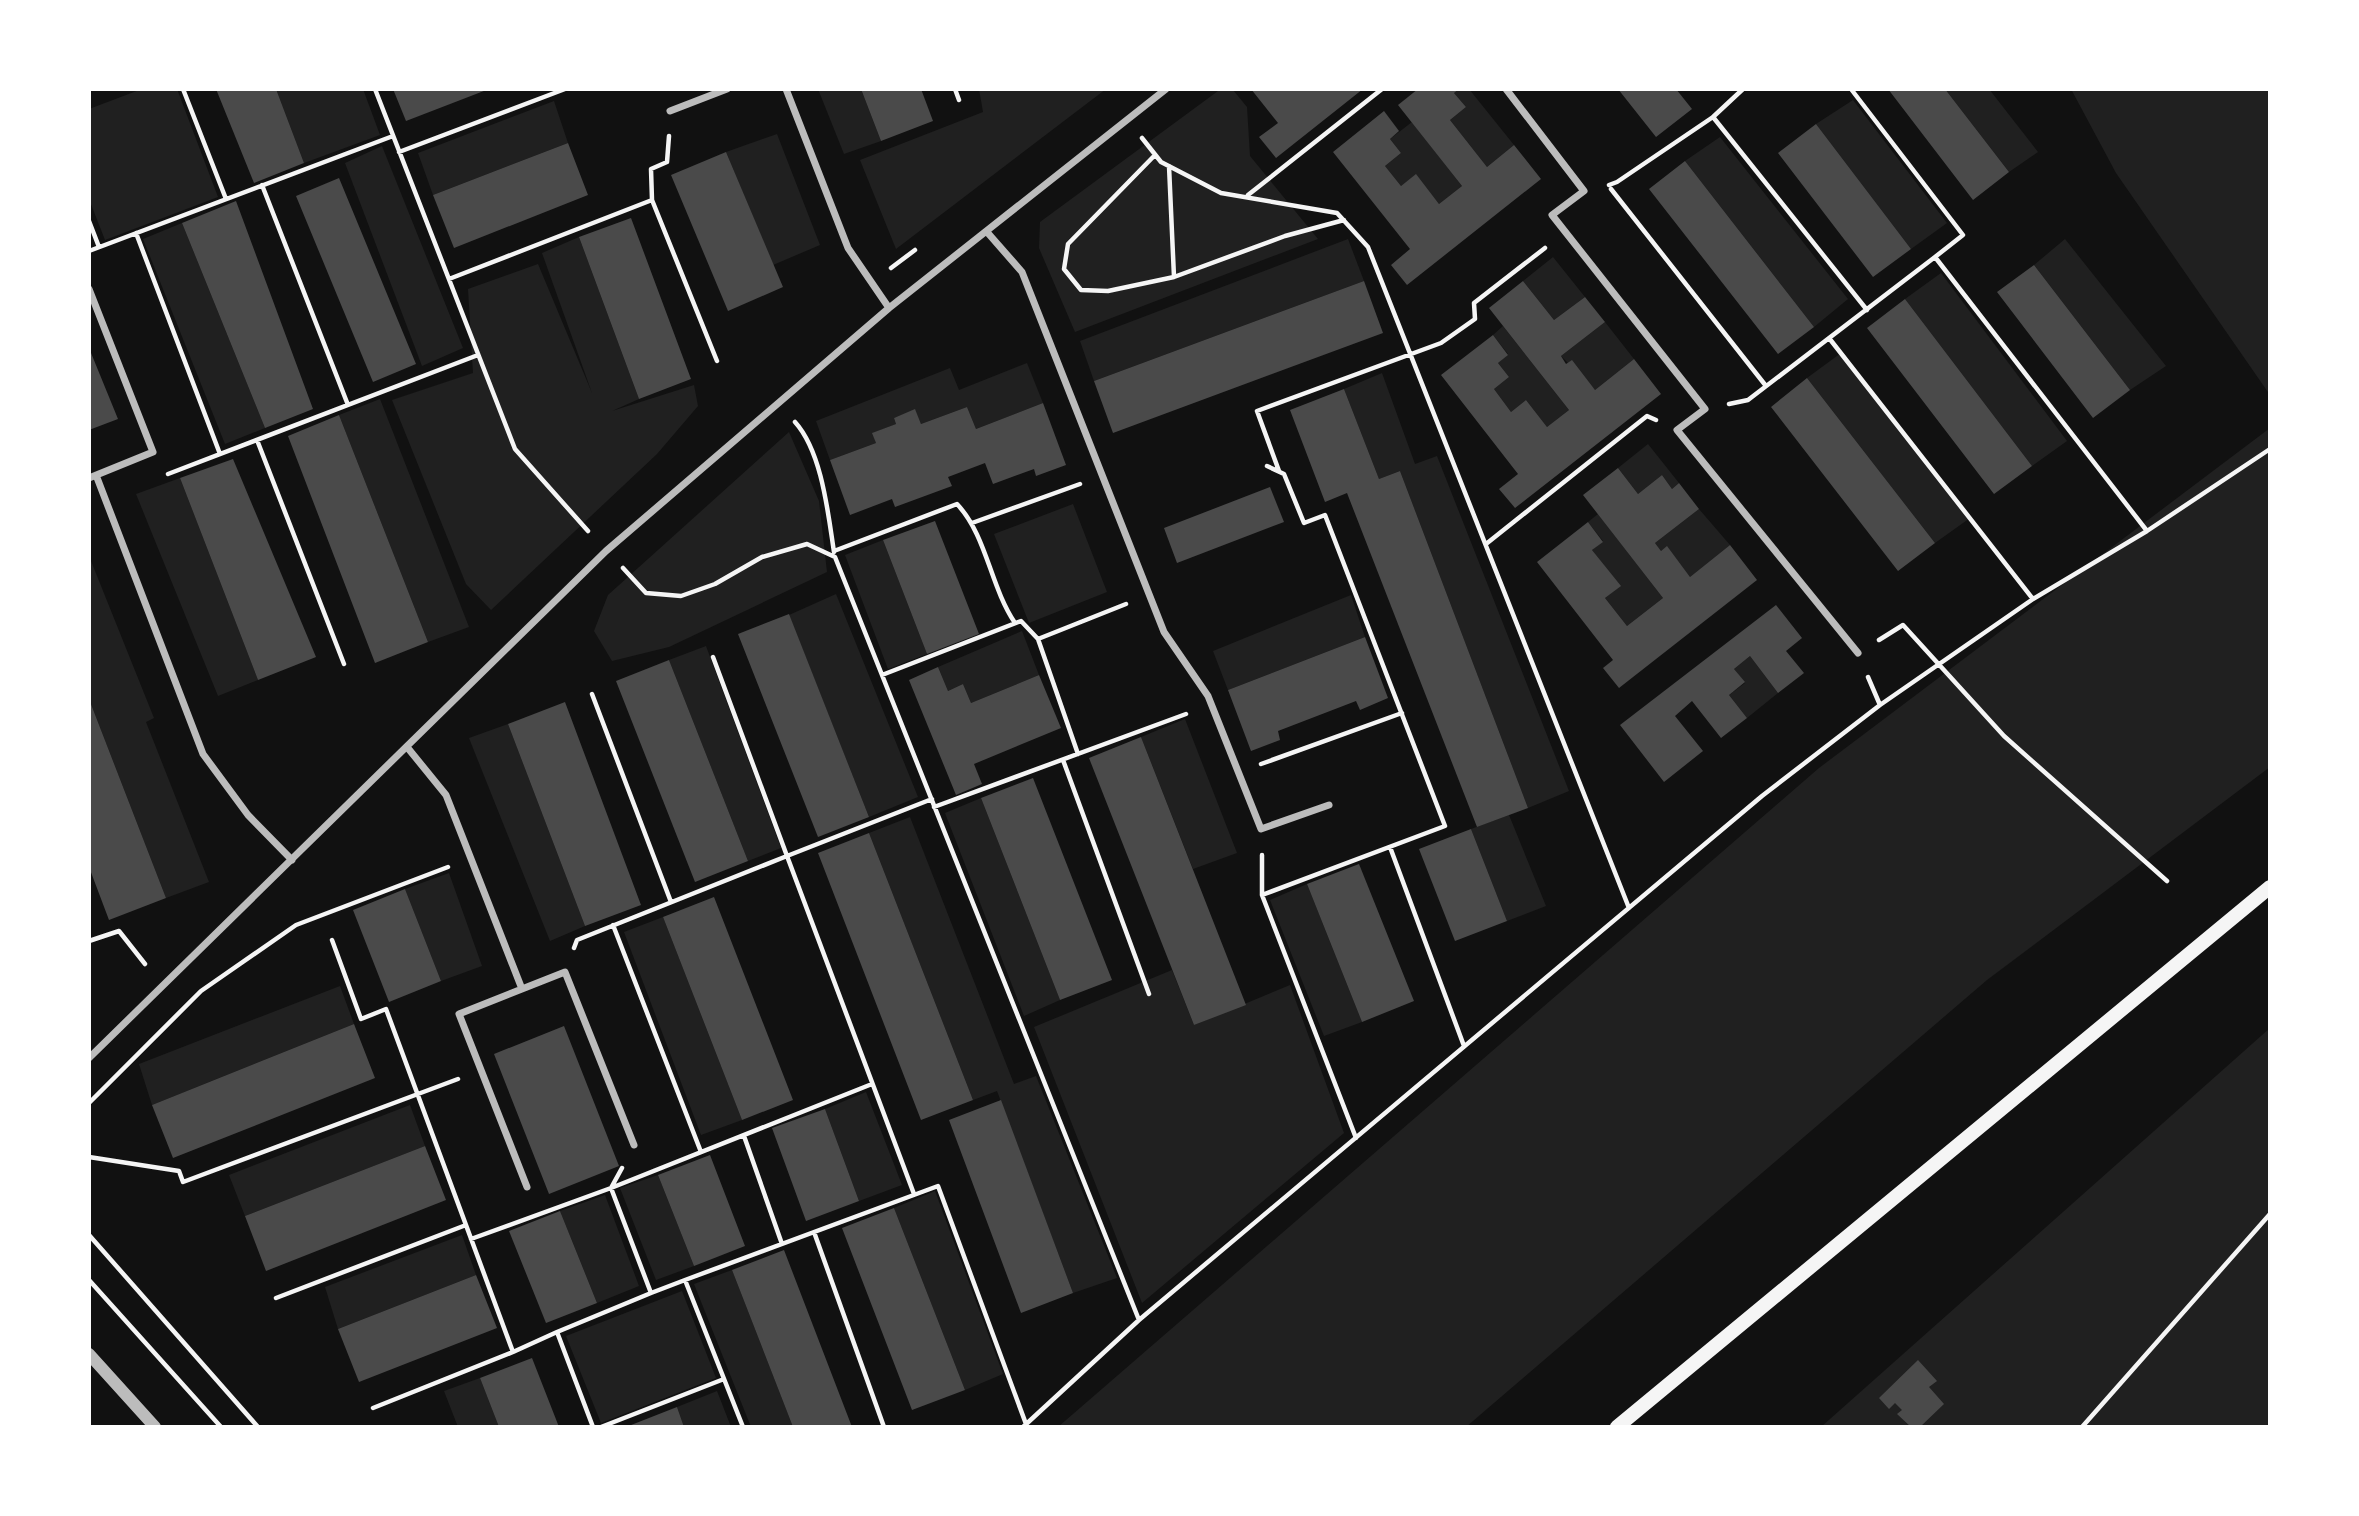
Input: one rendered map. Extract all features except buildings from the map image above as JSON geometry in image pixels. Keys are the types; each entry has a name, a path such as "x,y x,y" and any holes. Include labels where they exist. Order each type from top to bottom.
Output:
{"main road":[{"path":"1616,1427 2270,887"}],"street":[{"path":"670,111 727,89"},
{"path":"786,89 848,248 889,308"},
{"path":"89,1058 606,551 889,308 1166,89"},
{"path":"1506,89 1584,191 1552,215 1705,409 1677,430 1858,653"},
{"path":"987,232 1022,272 1164,632 1212,705 1261,829 1329,805"},
{"path":"89,289 153,452 93,476 203,754 248,815 292,860"},
{"path":"407,747 446,794 522,989"},
{"path":"527,1188 459,1013 565,972 634,1145"},
{"path":"89,1354 155,1427"}],"path":[{"path":"183,89 226,199"},
{"path":"375,89 514,449 646,593 681,596 715,584 762,557 807,544 834,554 957,504 972,523 1000,601 1015,623"},
{"path":"399,152 565,89"},
{"path":"955,89 959,100"},
{"path":"1247,196 1382,89"},
{"path":"1705,409 1748,400 1963,235 1851,89"},
{"path":"1584,191 1617,182 1713,117 1744,90"},
{"path":"670,111 667,162 651,169 652,200 717,361"},
{"path":"1713,117 1867,310"},
{"path":"1127,120 1156,155 1169,166 1221,192 1338,213 1368,247 1629,908"},
{"path":"89,251 393,136"},
{"path":"1156,155 1068,244 1064,269 1081,290 1108,291 1174,277 1285,236 1344,220"},
{"path":"1169,166 1174,277"},
{"path":"262,185 348,405"},
{"path":"1608,185 1766,386"},
{"path":"449,279 652,200"},
{"path":"89,221 99,247"},
{"path":"1279,472 1257,411 1441,343 1475,319 1474,303 1566,232"},
{"path":"136,233 220,454"},
{"path":"1935,257 2147,531"},
{"path":"1829,338 2033,598"},
{"path":"157,479 478,355"},
{"path":"778,403 806,434 825,496 834,554 1139,1321"},
{"path":"1486,544 1647,415 1677,430"},
{"path":"257,440 344,664"},
{"path":"373,1408 651,1293 937,1185 1025,1426 1139,1321 1762,796 1938,664 2033,598 2147,531 2270,449"},
{"path":"972,523 1102,475"},
{"path":"1038,639 1150,595"},
{"path":"882,675 1021,621 1038,639 1078,754"},
{"path":"1858,653 1903,625 2004,736 2167,881"},
{"path":"713,657 914,1194"},
{"path":"1056,692 1063,691"},
{"path":"592,694 671,902"},
{"path":"934,807 1212,705"},
{"path":"1239,772 1402,713"},
{"path":"1063,760 1149,994"},
{"path":"565,972 577,940 932,799"},
{"path":"1261,829 1262,895"},
{"path":"1390,847 1464,1046"},
{"path":"89,1103 201,991 296,925 471,858"},
{"path":"613,925 701,1152"},
{"path":"89,941 119,931 145,964"},
{"path":"332,940 361,1019 386,1009 513,1352"},
{"path":"89,1157 179,1171 183,1182 481,1070"},
{"path":"471,1239 611,1188 873,1084"},
{"path":"744,1135 782,1244"},
{"path":"634,1145 611,1188 651,1293"},
{"path":"2082,1427 2270,1213"},
{"path":"276,1298 466,1225"},
{"path":"814,1232 884,1427"},
{"path":"89,1235 258,1427"},
{"path":"89,1280 221,1427"},
{"path":"685,1280 743,1427"},
{"path":"557,1332 593,1427"},
{"path":"601,1427 724,1378"}],"shaded area":[{"path":"142,89 177,89 218,197 105,240 89,199 89,109"},
{"path":"276,89 363,89 380,135 304,163"},
{"path":"818,89 861,89 881,141 844,154"},
{"path":"979,89 1106,89 896,249 860,160 983,112"},
{"path":"1459,89 1469,89 1514,145 1487,167 1450,120 1466,107 1454,93"},
{"path":"1945,89 1989,89 2038,152 2009,172"},
{"path":"2071,89 2270,89 2270,395 2116,173"},
{"path":"1233,90 1247,107 1250,156 1318,239 1075,332 1039,248 1040,222 1218,91"},
{"path":"1853,100 1947,223 1911,249 1816,124"},
{"path":"554,101 568,143 433,195 418,153"},
{"path":"1412,122 1462,186 1439,204 1416,175 1401,186 1385,166 1401,153 1390,139"},
{"path":"777,134 820,245 773,265 726,152"},
{"path":"1720,137 1848,299 1814,327 1685,161"},
{"path":"382,146 463,348 422,366 345,163"},
{"path":"182,223 265,428 225,444 143,239"},
{"path":"579,237 639,399 612,411 694,385 698,406 657,454 491,610 466,584 392,400 473,373 468,289 538,264 592,393 542,253"},
{"path":"1348,239 1364,281 1094,381 1080,341"},
{"path":"2065,239 2166,366 2130,390 2034,265"},
{"path":"1553,257 1585,297 1554,320 1523,281"},
{"path":"1941,273 2067,441 2032,466 1905,299"},
{"path":"1605,322 1634,359 1595,390 1561,356"},
{"path":"1503,326 1569,410 1547,427 1526,400 1511,412 1494,389 1509,377 1498,363 1508,354 1493,335"},
{"path":"1841,353 1970,518 1935,543 1807,378"},
{"path":"1027,363 1043,403 976,429 967,407 921,424 915,410 894,418 896,424 873,433 876,443 830,460 816,421 950,368 959,390"},
{"path":"1382,373 1415,464 1437,456 1569,791 1528,808 1400,471 1379,479 1344,389"},
{"path":"380,399 469,627 428,642 339,415"},
{"path":"2270,428 2270,767 1987,980 1466,1427 1058,1427 1819,768"},
{"path":"789,432 819,501 827,572 669,647 612,661 594,631 608,595"},
{"path":"1648,444 1679,483 1672,489 1662,475 1638,494 1618,468"},
{"path":"180,478 258,680 218,696 136,494"},
{"path":"1073,504 1107,592 1029,623 994,534"},
{"path":"1699,509 1730,545 1690,577 1667,547 1661,551 1655,543"},
{"path":"1598,514 1663,598 1627,626 1605,598 1620,586 1592,550 1603,541 1588,522"},
{"path":"883,540 927,654 888,669 845,555"},
{"path":"89,556 154,718 146,722 209,882 166,898 89,699"},
{"path":"836,594 918,797 869,817 789,615"},
{"path":"1351,595 1365,637 1228,690 1213,651"},
{"path":"1022,631 1039,675 971,703 963,684 948,691 938,667"},
{"path":"706,646 781,848 748,861 669,660"},
{"path":"1750,656 1778,693 1747,718 1729,695 1745,683 1734,669"},
{"path":"1185,719 1237,853 1193,869 1141,737"},
{"path":"508,724 585,926 550,941 469,738"},
{"path":"981,798 1060,1000 1024,1016 945,813"},
{"path":"1509,815 1546,906 1507,921 1471,829"},
{"path":"910,817 1014,1084 1036,1076 1117,1278 1073,1293 997,1091 973,1100 869,833"},
{"path":"449,873 482,966 441,981 405,889"},
{"path":"1307,884 1362,1022 1324,1036 1270,900"},
{"path":"663,917 742,1120 701,1135 624,932"},
{"path":"1172,970 1194,1025 1290,985 1344,1133 1142,1303 1034,1027"},
{"path":"340,986 354,1024 152,1105 139,1064"},
{"path":"2270,1028 2270,1427 1821,1427"},
{"path":"866,1092 902,1185 859,1201 825,1109"},
{"path":"410,1105 425,1146 245,1216 229,1175"},
{"path":"658,1175 694,1266 656,1280 620,1188"},
{"path":"935,1191 1003,1374 965,1390 894,1208"},
{"path":"605,1195 639,1286 597,1303 560,1211"},
{"path":"462,1235 476,1275 338,1329 325,1287"},
{"path":"732,1270 793,1427 751,1427 694,1284"},
{"path":"682,1291 716,1378 601,1423 566,1336"},
{"path":"480,1378 499,1427 458,1427 444,1391"},
{"path":"717,1391 731,1427 684,1427 677,1407"}]}
